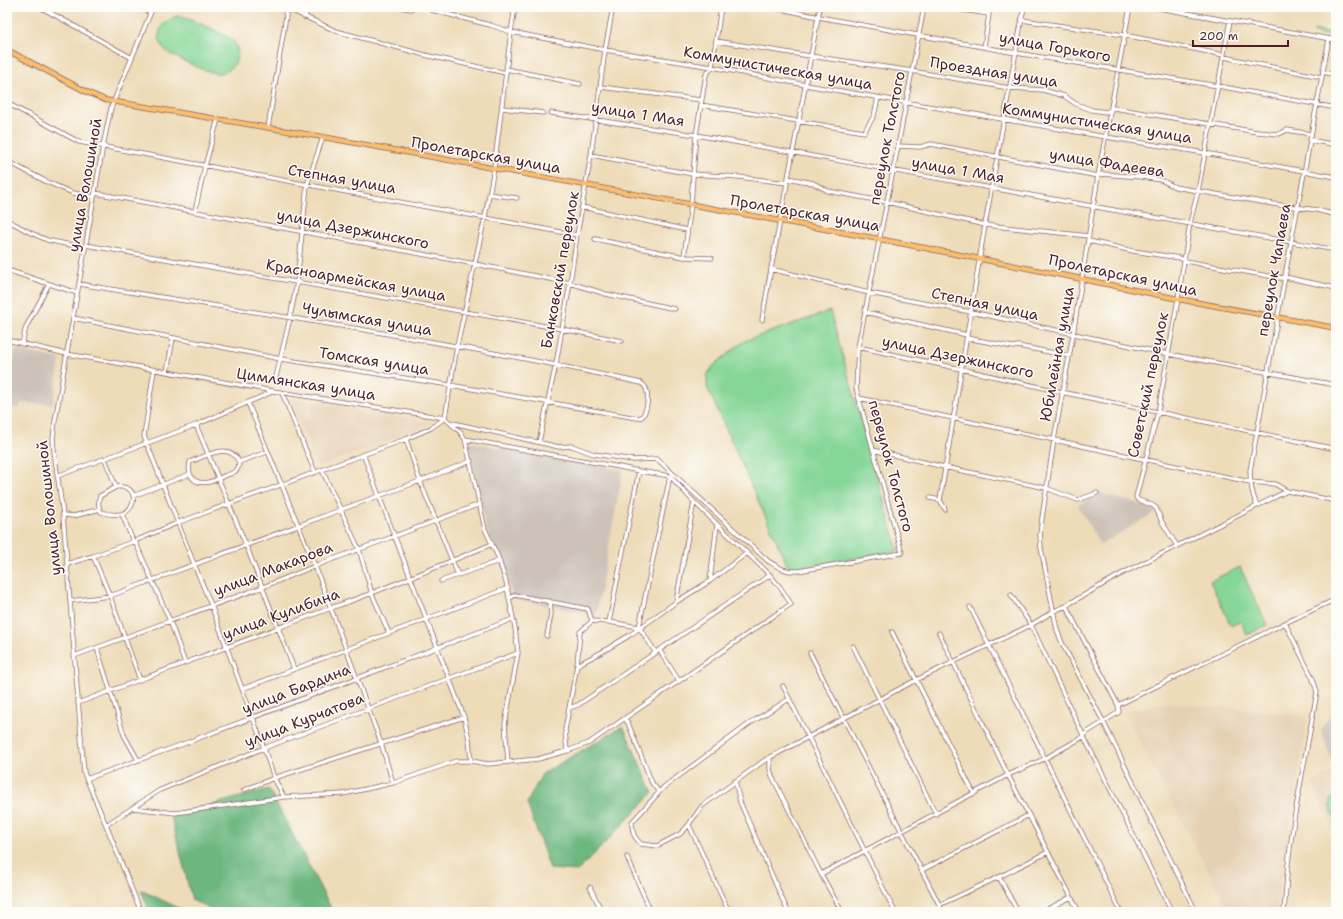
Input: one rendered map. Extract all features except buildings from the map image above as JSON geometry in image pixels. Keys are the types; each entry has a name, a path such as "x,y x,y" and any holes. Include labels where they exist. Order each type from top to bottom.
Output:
{"main road":[{"name":"Пролетарская улица","path":"7,50 89,93 113,102 323,137 691,204 880,239 1178,299 1336,328"}],"street":[{"path":"40,7 132,58"},
{"path":"140,7 150,12"},
{"name":"улица Волошиной","path":"141,912 86,779 83,767 63,515 54,451 54,431 85,247 111,108 153,7"},
{"path":"284,7 336,31 429,56 580,84"},
{"path":"268,128 286,16 284,7"},
{"path":"304,17 310,7"},
{"path":"400,7 411,9"},
{"path":"67,564 134,541 177,523 406,439 431,428 445,418 457,346 494,168 515,7"},
{"name":"Банковский переулок","path":"539,442 556,364 570,283 591,155 605,50 613,7"},
{"path":"684,257 685,229 691,204 692,174 701,100 706,75 712,68 721,7"},
{"name":"улица Горького","path":"771,7 1016,53 1118,71 1218,86 1336,108"},
{"path":"762,320 820,7"},
{"name":"переулок Толстого","path":"539,442 559,447 572,446 594,454 633,460 657,459 768,561 790,572 902,553 856,388 858,347 924,7"},
{"path":"945,509 940,500 944,467 1024,7"},
{"name":"Юбилейная улица","path":"1130,7 1098,176 1070,356 1062,393 1046,488 1040,535 1044,563 1062,643 1103,722 1196,912"},
{"path":"1152,7 1336,40"},
{"name":"Коммунистическая улица","path":"432,8 511,32 605,50 1205,153 1336,177"},
{"path":"956,9 989,14 984,47"},
{"path":"286,16 296,13"},
{"path":"1022,20 1124,35 1321,77"},
{"name":"Советский переулок","path":"1177,546 1162,522 1156,508 1138,500 1136,497 1158,412 1190,224 1198,191 1230,21"},
{"name":"переулок Чапаева","path":"1257,506 1252,494 1250,471 1297,207 1329,39"},
{"name":"Проездная улица","path":"716,41 912,71 1009,88 1044,90 1064,96 1076,104 1092,110 1106,112 1114,108 1257,132 1279,134 1287,130 1311,134"},
{"path":"1323,72 1336,75"},
{"path":"600,87 701,100"},
{"path":"701,105 864,132 874,116 878,98"},
{"name":"Степная улица","path":"7,103 79,142 577,235"},
{"path":"502,108 543,113"},
{"name":"улица 1 Мая","path":"551,113 696,135 1336,250"},
{"path":"195,211 205,166 218,119"},
{"path":"275,381 297,282 307,185 323,137"},
{"path":"1310,140 1336,145"},
{"name":"улица Фадеева","path":"898,146 920,147 931,144 1098,176 1102,174 1141,177 1160,180 1175,187 1317,210 1336,215"},
{"path":"591,155 692,174 813,183 828,191 887,202 985,225 1089,236"},
{"name":"улица Дзержинского","path":"7,161 73,193 95,195 195,211 475,264 570,283 606,294 675,309"},
{"path":"489,194 517,198"},
{"path":"582,207 685,229"},
{"name":"Красноармейская улица","path":"7,220 47,240 297,282 622,341"},
{"path":"595,238 684,257 712,258"},
{"path":"1088,241 1133,251 1180,258 1184,261 1280,278 1285,277 1336,288"},
{"path":"7,270 77,293"},
{"name":"Степная улица","path":"771,270 869,293 971,312 1073,335 1336,385"},
{"path":"22,344 26,327 49,284"},
{"name":"Чулымская улица","path":"79,284 457,346 556,364 641,382 647,388"},
{"path":"865,312 1013,347 1018,346 1070,356"},
{"name":"Томская улица","path":"73,318 281,359 450,385 637,418 642,417 645,413 647,405 647,388"},
{"path":"167,372 173,338"},
{"name":"Цимлянская улица","path":"7,340 67,354 282,393 445,418"},
{"name":"улица Дзержинского","path":"858,347 1062,393 1336,449"},
{"path":"154,370 144,436 146,443 211,605 274,778 284,797"},
{"path":"57,476 196,425 273,391"},
{"path":"282,393 315,472"},
{"path":"859,398 1250,482 1276,484 1287,492 1336,501"},
{"path":"248,403 315,566 358,679 381,743 393,783"},
{"path":"445,418 460,432 465,440 471,461 485,529 499,562 510,598 518,653 505,724 508,762"},
{"path":"449,422 539,442"},
{"path":"196,425 230,504 294,670"},
{"path":"406,439 420,481 458,575"},
{"path":"133,808 175,813 284,797 343,794 393,783 456,761 471,761 488,764 538,759 567,752 590,744 625,718 791,604 780,586 748,553 694,502 670,476 465,440"},
{"path":"224,450 233,453 239,462 239,466 236,471 209,482 202,483 194,480 190,474 190,462 209,455 224,450"},
{"path":"873,450 944,467 1046,488 1078,500 1098,492"},
{"path":"239,462 267,452"},
{"path":"364,454 464,717 469,739 471,761"},
{"path":"105,459 116,488"},
{"path":"70,601 110,596 471,461"},
{"path":"322,470 359,549 372,594 389,633"},
{"path":"609,622 639,471"},
{"path":"133,496 190,474"},
{"path":"656,653 639,627 670,476"},
{"path":"127,487 133,496 133,502 128,511 122,514 102,512 100,509 98,499 100,496 116,488 127,487"},
{"path":"789,699 750,724 658,792 632,822 634,836 641,844 656,846 680,834 702,806 735,781 770,758 808,737 916,680 1031,625 1105,582 1287,492"},
{"path":"930,498 940,500"},
{"path":"676,602 694,502"},
{"name":"улица Макарова","path":"74,656 263,587 480,504"},
{"path":"63,515 74,516 100,509"},
{"path":"122,514 170,621 185,663"},
{"path":"710,581 717,524"},
{"name":"улица Кулибина","path":"78,703 372,594 492,544"},
{"path":"577,665 602,652 710,581 748,553"},
{"path":"93,556 110,596 140,680"},
{"path":"441,581 499,562"},
{"path":"569,708 578,705 770,576"},
{"path":"242,689 508,588"},
{"path":"510,598 515,595 588,609 592,621"},
{"path":"1011,595 1031,625 1083,736 1172,912"},
{"path":"1118,705 1336,599"},
{"path":"547,636 551,614 550,601"},
{"path":"821,874 1008,775 1044,759 1118,713 1118,705 1066,606"},
{"path":"970,607 1121,912"},
{"name":"улица Бардина","path":"86,779 358,679 513,619"},
{"path":"567,752 565,730 577,665 580,632 592,621 639,627"},
{"path":"1284,912 1287,870 1294,819 1317,692 1313,679 1285,623"},
{"path":"892,632 974,794"},
{"path":"939,633 1008,775 1079,912"},
{"path":"853,646 936,814"},
{"path":"97,648 124,735 138,760"},
{"path":"660,651 679,681"},
{"name":"улица Курчатова","path":"106,825 160,790 368,708 518,653"},
{"path":"810,653 943,912"},
{"path":"783,686 895,912"},
{"path":"244,790 274,778 464,717"},
{"path":"625,718 652,783 658,792"},
{"path":"770,758 770,770 772,776 821,874 842,912"},
{"path":"735,781 740,802 788,912"},
{"path":"922,870 1029,816"},
{"path":"688,825 729,912"},
{"path":"939,905 1048,852"},
{"path":"627,857 651,912"},
{"path":"999,877 1018,912"},
{"path":"590,887 602,912"},
{"path":"1042,912 1071,897"}],"shaded area":[{"path":"16,350 60,359 53,404 22,403 18,409 7,406 7,372 10,372"},
{"path":"291,398 430,422 428,426 318,467 290,400"},
{"path":"468,442 623,470 596,615 514,599 496,549 486,529"},
{"path":"1102,492 1108,496 1141,504 1154,509 1156,512 1100,545 1078,505"},
{"path":"1165,702 1303,715 1307,721 1276,912 1230,912 1124,712"},
{"path":"1335,707 1336,708 1336,772 1321,730"},
{"path":"1336,771 1336,836 1312,782"}],"green space":[{"path":"179,16 216,31 234,42 238,53 235,64 227,71 221,73 210,72 198,68 170,54 164,49 159,38 162,27 172,18"},
{"path":"1314,30 1336,33 1336,37 1314,33"},
{"path":"830,311 898,551 789,569 707,387 707,375 714,365 744,341"},
{"path":"1240,567 1267,625 1247,635 1241,621 1231,626 1210,581"},
{"path":"623,726 653,793 578,871 550,869 527,803 542,774"},
{"path":"269,789 333,912 216,912 192,900 171,816"},
{"path":"1334,796 1336,796 1336,822 1329,805"},
{"path":"141,890 187,912 150,912"}]}
